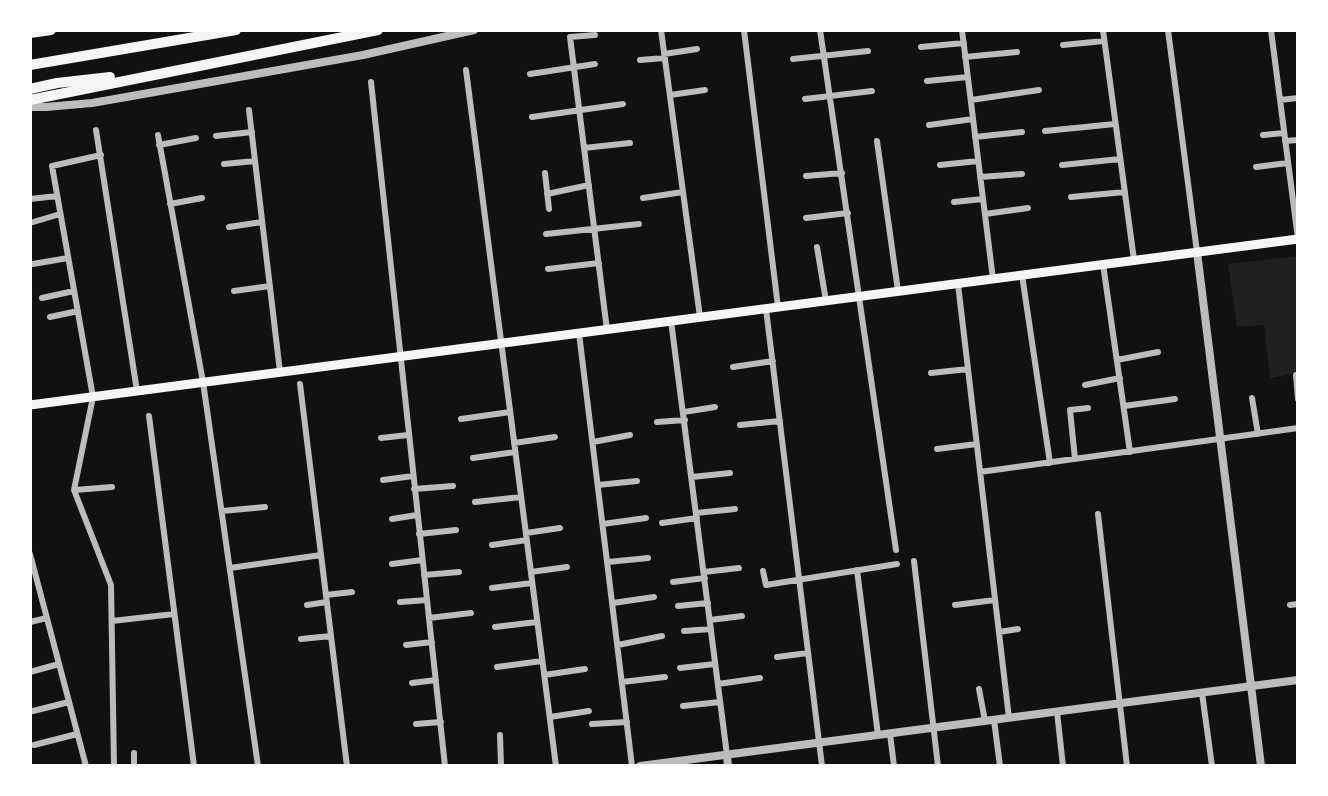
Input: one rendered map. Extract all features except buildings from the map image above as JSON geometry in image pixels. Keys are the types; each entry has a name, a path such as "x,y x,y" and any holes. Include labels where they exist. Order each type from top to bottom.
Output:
{"highway":[{"path":"30,33 51,30"},
{"path":"30,65 236,30"},
{"path":"30,100 378,30"},
{"path":"30,89 57,83 170,71"}],"main road":[{"path":"30,405 1298,239"}],"street":[{"path":"30,107 92,103 163,91 363,55 474,30"},
{"path":"661,30 700,317"},
{"path":"744,30 778,307"},
{"path":"820,30 896,550"},
{"path":"962,30 993,279"},
{"path":"1103,30 1134,260"},
{"path":"1168,30 1222,439 1261,766"},
{"path":"1271,30 1298,239"},
{"path":"595,35 570,37 607,330"},
{"path":"1063,45 1104,41"},
{"path":"921,47 964,43"},
{"path":"639,60 697,49"},
{"path":"793,59 868,51"},
{"path":"965,57 1017,52"},
{"path":"530,74 595,64"},
{"path":"466,70 556,766"},
{"path":"927,81 968,77"},
{"path":"371,82 446,766"},
{"path":"670,95 705,90"},
{"path":"805,99 872,90"},
{"path":"971,100 1039,90"},
{"path":"1280,100 1298,98"},
{"path":"532,117 622,104"},
{"path":"249,110 280,372"},
{"path":"929,125 973,119"},
{"path":"1045,131 1115,124"},
{"path":"96,130 137,391"},
{"path":"216,136 252,132"},
{"path":"975,137 1022,132"},
{"path":"1264,135 1284,133"},
{"path":"158,135 204,382 258,766"},
{"path":"159,145 196,138"},
{"path":"1285,141 1298,140"},
{"path":"877,141 898,291"},
{"path":"584,148 630,143"},
{"path":"100,155 52,166 93,397 74,490 109,575 114,766"},
{"path":"1062,165 1120,159"},
{"path":"224,164 255,160"},
{"path":"940,165 978,162"},
{"path":"1256,167 1288,163"},
{"path":"545,173 549,209"},
{"path":"806,176 842,173"},
{"path":"980,177 1022,174"},
{"path":"547,194 589,185"},
{"path":"643,198 683,192"},
{"path":"1071,197 1125,192"},
{"path":"30,199 57,196"},
{"path":"170,204 202,198"},
{"path":"954,202 983,199"},
{"path":"985,214 1028,208"},
{"path":"30,223 61,214"},
{"path":"806,218 848,214"},
{"path":"229,227 262,222"},
{"path":"546,234 639,224"},
{"path":"817,247 825,301"},
{"path":"33,264 68,258"},
{"path":"548,269 599,263"},
{"path":"1103,264 1130,452"},
{"path":"1022,275 1050,463"},
{"path":"958,284 1009,718"},
{"path":"234,291 270,286"},
{"path":"42,298 74,292"},
{"path":"766,309 822,766"},
{"path":"50,317 78,312"},
{"path":"671,321 728,766"},
{"path":"579,333 632,766"},
{"path":"1117,360 1158,352"},
{"path":"733,367 772,361"},
{"path":"931,373 968,369"},
{"path":"1296,376 1298,399"},
{"path":"1085,385 1120,378"},
{"path":"300,384 347,766"},
{"path":"1252,398 1258,434"},
{"path":"1124,406 1175,399"},
{"path":"657,422 715,407"},
{"path":"1075,459 1070,410 1088,408"},
{"path":"461,419 510,412"},
{"path":"149,416 194,766"},
{"path":"740,425 780,421"},
{"path":"980,472 1298,428"},
{"path":"381,438 408,435"},
{"path":"593,442 630,435"},
{"path":"514,443 555,438"},
{"path":"937,449 977,444"},
{"path":"472,458 515,453"},
{"path":"692,477 730,473"},
{"path":"383,481 413,476"},
{"path":"598,485 637,481"},
{"path":"414,489 453,486"},
{"path":"74,490 111,487"},
{"path":"475,502 521,497"},
{"path":"222,511 265,507"},
{"path":"662,523 735,509"},
{"path":"1098,514 1127,766"},
{"path":"393,519 417,515"},
{"path":"603,524 646,519"},
{"path":"492,545 560,528"},
{"path":"419,534 456,530"},
{"path":"30,554 86,766"},
{"path":"230,568 321,555"},
{"path":"608,562 649,558"},
{"path":"392,564 422,560"},
{"path":"915,561 938,766"},
{"path":"763,571 766,585 897,564"},
{"path":"531,572 567,567"},
{"path":"673,582 739,568"},
{"path":"857,570 878,735"},
{"path":"424,575 459,572"},
{"path":"492,588 532,583"},
{"path":"307,605 352,592"},
{"path":"613,603 654,597"},
{"path":"400,602 427,600"},
{"path":"955,605 995,600"},
{"path":"678,606 708,603"},
{"path":"1290,605 1298,604"},
{"path":"429,618 471,613"},
{"path":"111,621 174,614"},
{"path":"710,620 742,616"},
{"path":"30,622 47,618"},
{"path":"495,626 537,622"},
{"path":"684,631 711,629"},
{"path":"999,632 1018,629"},
{"path":"301,639 331,636"},
{"path":"618,645 663,636"},
{"path":"405,645 432,642"},
{"path":"777,657 808,653"},
{"path":"497,667 542,661"},
{"path":"30,672 59,664"},
{"path":"680,668 715,664"},
{"path":"544,675 585,669"},
{"path":"622,682 666,677"},
{"path":"718,684 760,678"},
{"path":"412,683 436,680"},
{"path":"640,766 1298,680"},
{"path":"979,689 990,721 1000,766"},
{"path":"1202,693 1212,766"},
{"path":"33,711 69,702"},
{"path":"683,706 720,702"},
{"path":"550,717 589,711"},
{"path":"1057,712 1063,766"},
{"path":"416,724 440,722"},
{"path":"592,724 627,722"},
{"path":"34,746 77,734"},
{"path":"890,734 894,766"},
{"path":"500,735 501,766"},
{"path":"134,753 134,766"}],"shaded area":[{"path":"1298,256 1298,373 1270,378 1264,325 1237,327 1228,264"}]}
